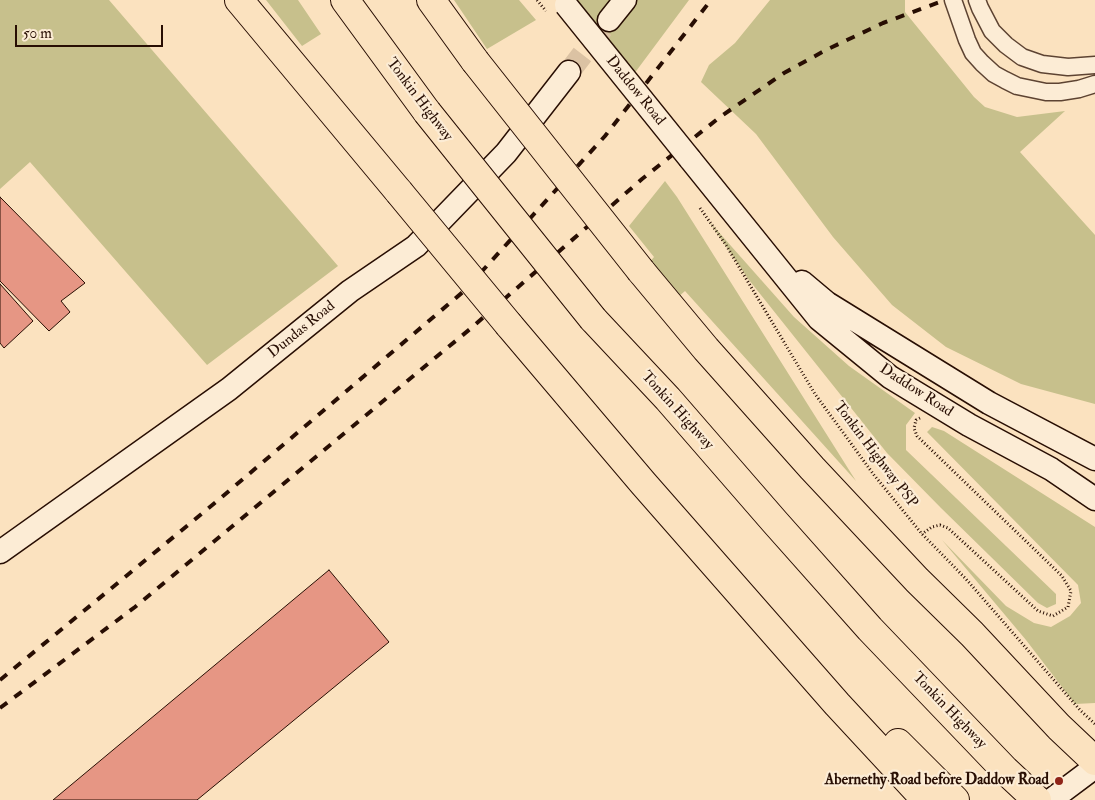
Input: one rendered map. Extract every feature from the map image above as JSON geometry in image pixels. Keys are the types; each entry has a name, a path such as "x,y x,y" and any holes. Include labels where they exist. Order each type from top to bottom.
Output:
{"highway":[{"path":"239,0 643,483 837,704 926,800"},
{"name":"Tonkin Highway","path":"344,0 427,112 593,319 668,399 870,629 1036,800"},
{"path":"431,0 475,61 641,271 706,349 812,468 917,580 972,634 1059,727 1095,761"},
{"path":"643,483 771,618 955,800"}],"main road":[{"path":"609,20 625,0"},
{"name":"Daddow Road","path":"564,3 819,319 890,377 968,425 1051,469 1095,498"},
{"name":"Dundas Road","path":"0,552 229,389 350,291 416,246 506,153 569,72"},
{"name":"Daddow Road","path":"764,251 827,303 873,332 989,403 1095,459"},
{"path":"1051,800 1095,767"}],"street":[{"path":"953,0 966,40 973,53 988,69 1005,80 1017,86 1046,92 1079,90 1095,84"},
{"path":"977,0 992,31 1022,57 1042,64 1068,67 1095,65"}],"path":[{"name":"Tonkin Highway PSP","path":"697,203 726,245 815,394 874,475 922,534 966,579 1080,710 1095,724"},
{"path":"922,534 932,527 940,525 948,528 1038,611 1053,616 1068,606 1071,590 1062,576 917,436 914,428 916,420 924,416"}],"shaded area":[{"path":"0,0 109,0 338,266 207,365 30,162 0,189"},
{"path":"266,0 298,0 321,34 302,46"},
{"path":"454,0 519,0 536,20 487,49"},
{"path":"561,0 689,0 628,82"},
{"path":"770,0 905,0 905,12 974,97 985,107 1017,117 1065,111 1020,152 1095,235 1095,404 1021,384 946,347 892,305 833,237 756,134 701,82 709,65 735,43"},
{"path":"665,181 677,197 856,481 685,291 677,298 646,266 654,257 629,226"},
{"path":"708,220 794,317 849,366 915,413 906,425 906,450 1056,594 1056,604 1047,608 1038,603 887,453 749,280"},
{"path":"932,427 944,431 1095,527 1095,703 1075,704 1026,640 942,540 1006,606 1034,623 1051,627 1070,616 1081,603 1078,585 927,432"}],"building":[{"path":"0,197 85,283 61,301 70,312 49,331 0,281"},
{"path":"0,284 33,321 4,348 0,343"},
{"path":"329,570 389,642 197,800 53,800"}],"tunnel":[{"path":"569,72 609,20"}],"railway":[{"path":"0,680 216,502 464,291 605,136 711,0"},
{"path":"0,708 135,607 470,329 642,179 720,117 784,73 826,50 883,23 945,0"}],"place":[{"name":"Abernethy Road before Daddow Road","path":"1059,781"}]}
